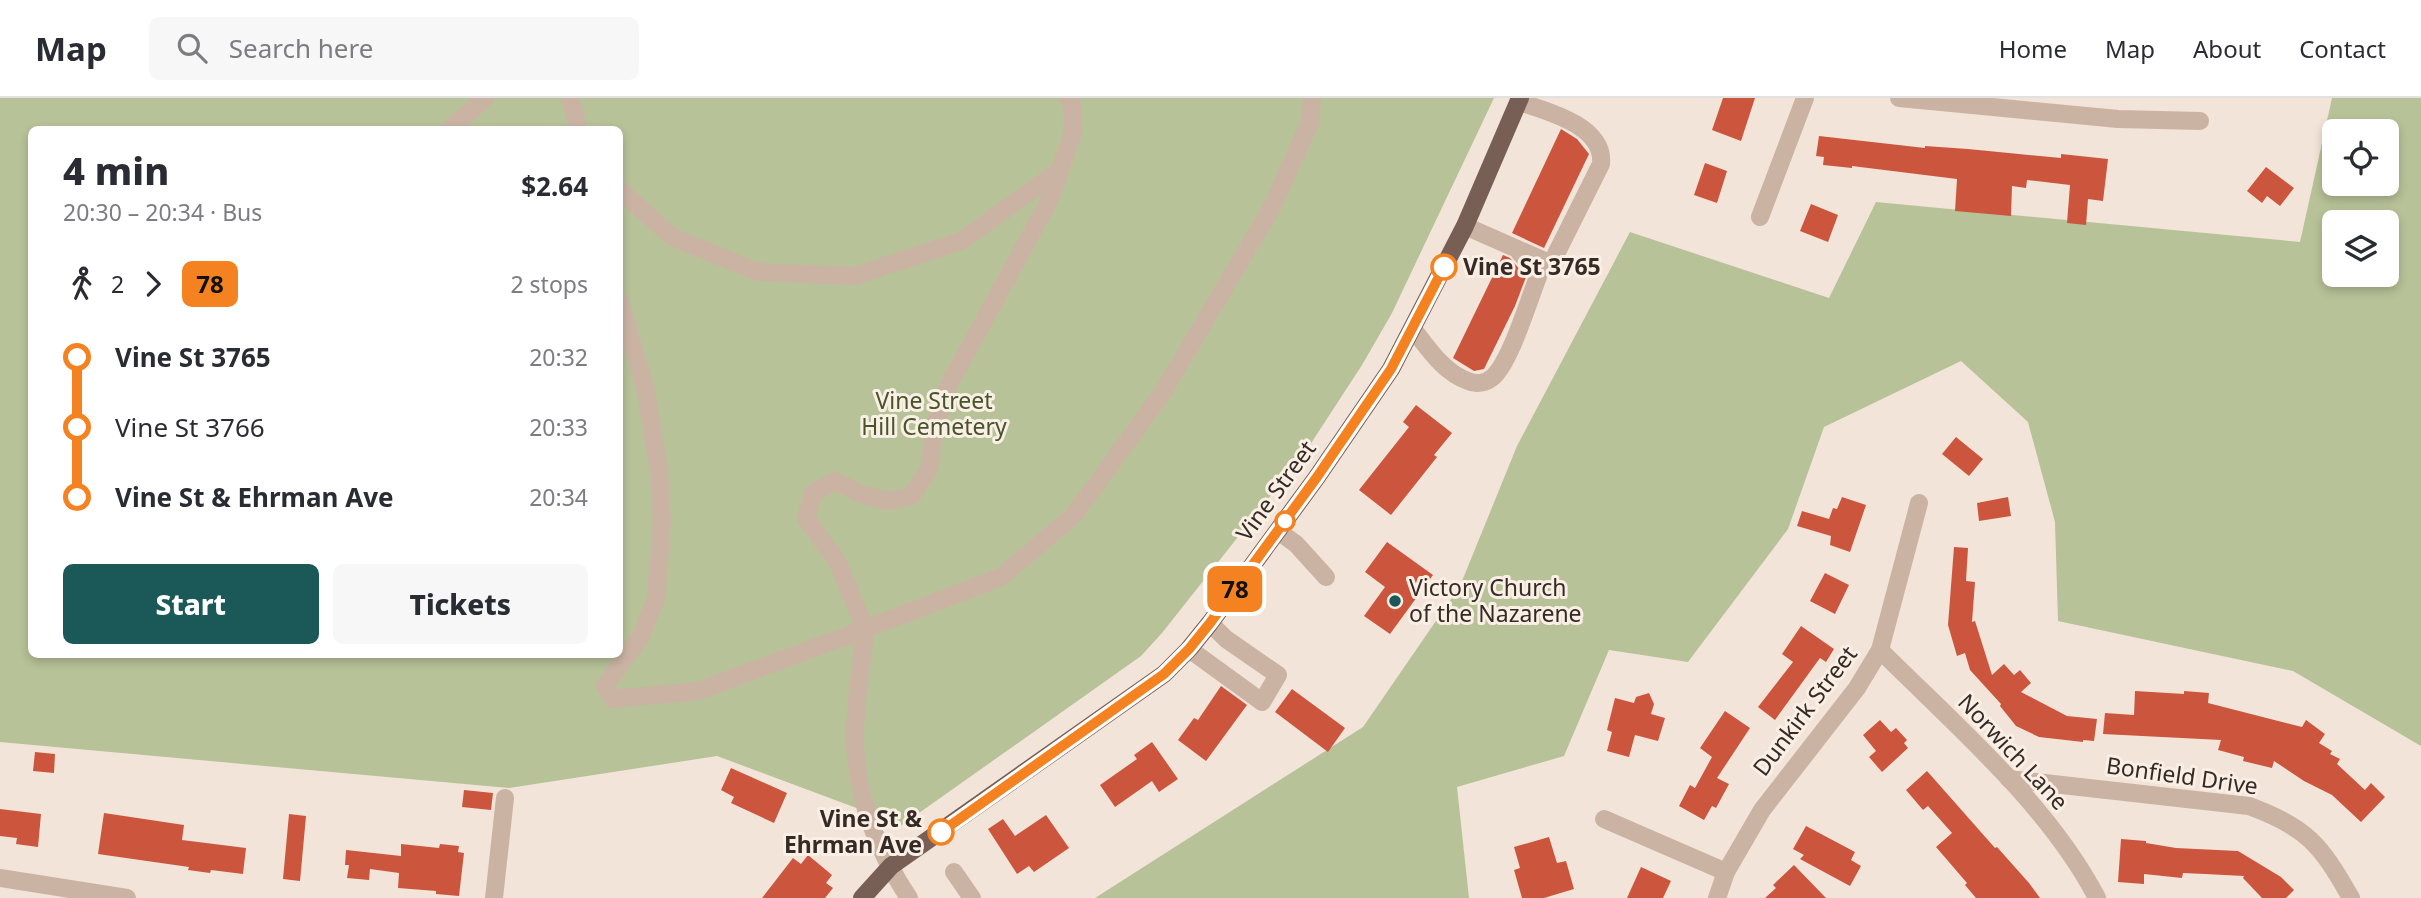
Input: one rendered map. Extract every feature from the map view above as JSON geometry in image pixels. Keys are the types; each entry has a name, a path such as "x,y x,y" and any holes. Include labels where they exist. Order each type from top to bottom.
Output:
{"main road":[{"name":"Vine Street","path":"862,898 891,866 1164,674 1189,649 1278,531 1391,369 1465,226 1520,100"}],"street":[{"path":"454,126 485,98"},
{"path":"570,98 578,126"},
{"path":"909,898 870,827 858,782 855,736 865,629 838,564 807,518 813,493 835,481 863,495 888,501 912,496 929,469 934,432 944,394 1049,201 1073,133 1072,103 1068,98"},
{"path":"623,312 646,391 659,471 662,520 656,599 641,636 605,686 613,699 698,691 1001,577 1074,515 1163,392 1271,209 1311,122 1312,98"},
{"path":"1760,217 1805,98"},
{"path":"1899,98 2118,119 2200,121"},
{"path":"1465,226 1547,262 1553,260 1601,163 1602,155 1596,139 1547,111 1520,100"},
{"path":"623,193 672,236 758,272 854,276 961,242 1060,169"},
{"path":"1413,329 1431,351 1458,376 1474,383 1484,383 1492,378 1513,342 1538,277 1535,269 1516,249"},
{"name":"Dunkirk Street","path":"1717,898 1726,872 1762,810 1857,688 1880,650 1919,503"},
{"path":"1278,531 1296,544 1326,577"},
{"path":"1189,649 1262,702 1278,675 1226,639 1210,623"},
{"name":"Norwich Lane","path":"1880,650 2009,779 2062,843 2097,898"},
{"name":"Bonfield Drive","path":"2009,779 2249,806 2276,816 2301,831 2323,851 2351,898"},
{"path":"494,898 505,798"},
{"path":"1604,819 1726,872"},
{"path":"954,872 972,898"},
{"path":"0,878 127,898"}],"green space":[{"name":"Vine Street Hill Cemetery","path":"0,98 1494,98 1392,313 1362,365 1306,451 1162,633 1141,656 902,825 717,756 509,788 0,742"},
{"path":"2332,98 2421,98 2421,746 2293,671 2058,621 2055,522 2028,422 1961,361 1824,427 1788,529 1688,662 1609,650 1564,756 1457,787 1469,898 1095,898 1363,727 1460,586 1517,446 1630,232 1829,298 1876,202 2300,242 2322,143 2322,196 2399,196 2399,119 2327,119"}],"building":[{"path":"1723,98 1755,98 1741,141 1712,130"},
{"path":"1561,129 1577,139 1589,154 1544,248 1512,233"},
{"path":"1819,136 1925,148 1968,149 2061,158 2061,154 2108,159 2103,201 2088,199 2086,225 2067,223 2070,185 2027,180 2026,188 2012,186 2011,216 1955,211 1957,179 1823,165 1824,157 1816,156"},
{"path":"1705,163 1727,171 1717,203 1694,195"},
{"path":"2266,167 2294,188 2280,206 2267,196 2262,203 2247,191"},
{"path":"1811,204 1838,215 1828,242 1800,231"},
{"path":"1503,255 1510,258 1526,277 1484,369 1474,371 1453,358"},
{"path":"1416,405 1452,433 1434,455 1437,457 1391,515 1359,490 1409,427 1403,422"},
{"path":"1956,437 1983,459 1969,476 1942,454"},
{"path":"1842,497 1866,505 1850,552 1830,545 1831,536 1797,526 1802,511 1829,519 1833,508 1837,509"},
{"path":"2008,497 2011,516 1979,521 1977,503"},
{"name":"Victory Church of the Nazarene","path":"1387,542 1433,575 1390,634 1364,616 1385,587 1365,572"},
{"path":"1954,547 1968,548 1966,581 1975,582 1972,622 1975,621 1992,675 2004,664 2014,675 2020,670 2031,683 2021,692 2067,716 2097,719 2094,741 2039,737 2016,726 2001,704 1970,670 1965,653 1957,656 1948,625"},
{"path":"1825,573 1849,585 1835,614 1810,601"},
{"path":"1801,626 1834,649 1826,662 1820,658 1775,720 1758,707 1793,662 1782,654"},
{"path":"1221,686 1247,705 1206,761 1178,740 1194,718 1198,720"},
{"path":"1292,689 1345,728 1328,752 1275,712"},
{"path":"2135,691 2209,693 2208,703 2302,727 2306,720 2325,734 2319,743 2340,759 2337,764 2365,790 2371,783 2385,797 2361,822 2332,795 2274,761 2272,768 2243,761 2244,757 2218,750 2221,740 2103,734 2105,713 2134,715"},
{"path":"1649,693 1654,704 1651,714 1665,718 1658,741 1635,735 1629,757 1607,751 1612,732 1607,730 1615,698 1634,703 1636,697"},
{"path":"1725,711 1750,728 1717,778 1729,784 1716,808 1712,806 1704,820 1679,806 1690,785 1695,788 1712,757 1700,748"},
{"path":"1880,720 1891,732 1896,728 1907,740 1904,743 1908,748 1882,772 1869,757 1876,751 1863,735"},
{"path":"1152,742 1178,779 1159,792 1152,781 1115,807 1100,785 1137,759 1134,755"},
{"path":"35,752 55,754 54,773 33,771"},
{"path":"731,768 787,793 774,823 731,803 734,797 721,790"},
{"path":"1927,771 2040,898 1976,898 1965,885 1967,883 1936,847 1952,833 1928,806 1923,810 1906,790"},
{"path":"464,790 493,793 491,810 462,807"},
{"path":"0,809 41,814 38,847 16,844 17,838 0,836"},
{"path":"104,813 184,825 182,840 246,848 243,874 188,870 189,867 98,854"},
{"path":"289,814 306,816 300,881 283,879"},
{"path":"1046,815 1069,848 1034,872 1029,866 1017,874 988,829 1003,819 1015,836"},
{"path":"1806,826 1855,852 1851,860 1861,866 1850,886 1800,859 1804,855 1793,849"},
{"path":"1549,837 1557,863 1566,861 1574,889 1544,898 1522,898 1514,870 1520,868 1514,847"},
{"path":"2121,839 2176,848 2238,851 2281,877 2294,890 2286,898 2262,898 2244,876 2183,873 2182,878 2144,874 2144,884 2118,882"},
{"path":"401,844 439,848 440,844 459,846 458,852 464,853 459,896 398,888 399,873 370,869 369,880 347,878 349,865 345,865 346,850 401,856"},
{"path":"808,855 832,875 826,883 833,888 825,898 762,898 793,858 801,864"},
{"path":"1794,865 1826,898 1765,898 1776,888 1773,885"},
{"path":"1641,867 1671,881 1663,898 1627,898"}],"bus line":[{"name":"78","path":"941,832 1164,674 1189,649 1317,477 1391,369 1444,267"}],"place":[{"name":"Vine St 3765","path":"1444,267"},
{"name":"Victory Church of the Nazarene","path":"1395,601"},
{"name":"Vine St & Ehrman Ave","path":"941,832"}]}
